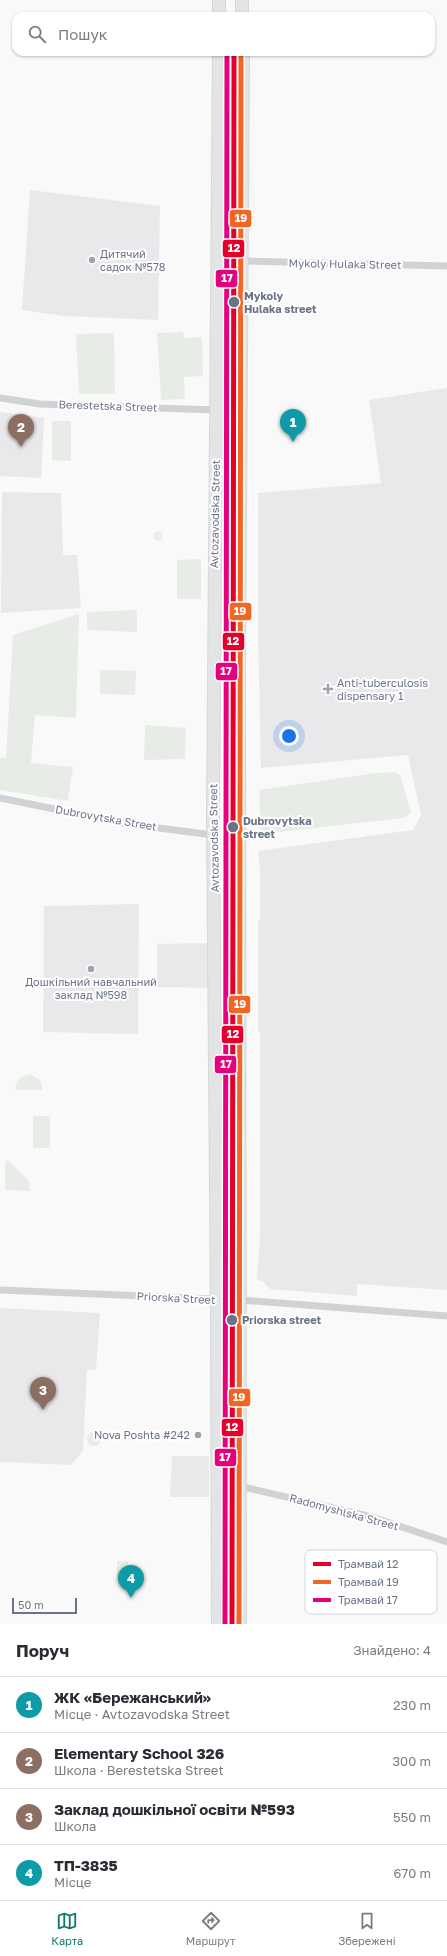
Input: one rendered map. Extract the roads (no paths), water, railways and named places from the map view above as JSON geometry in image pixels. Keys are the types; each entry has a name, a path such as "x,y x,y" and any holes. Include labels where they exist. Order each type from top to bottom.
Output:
{"main road":[{"path":"219,0 219,12"},
{"path":"242,0 242,12"},
{"name":"Avtozavodska Street","path":"218,1624 213,835 219,56"},
{"path":"240,1624 239,662 243,56"}],"street":[{"name":"Mykoly Hulaka Street","path":"242,261 447,266"},
{"name":"Berestetska Street","path":"0,398 40,404 216,410"},
{"name":"Dubrovytska Street","path":"0,798 128,824 213,835"},
{"name":"Priorska Street","path":"0,1290 240,1300 447,1316"},
{"name":"Radomyshlska Street","path":"239,1486 372,1517 447,1542"}],"tram line":[{"name":"17","path":"225,1624 227,56"},
{"name":"12","path":"232,1624 234,56"},
{"name":"19","path":"239,1624 241,56"}],"place":[{"name":"Дитячий садок №578","path":"92,260"},
{"name":"Mykoly Hulaka street","path":"234,302"},
{"name":"ЖК «Бережанський»","path":"293,442"},
{"name":"Elementary School 326","path":"21,447"},
{"name":"Anti-tuberculosis dispensary 1","path":"328,689"},
{"name":"Dubrovytska street","path":"233,827"},
{"name":"Дошкільний навчальний заклад №598","path":"91,969"},
{"name":"Priorska street","path":"232,1320"},
{"name":"Заклад дошкільної освіти №593","path":"43,1410"},
{"name":"Nova Poshta #242","path":"198,1435"},
{"name":"ТП-3835","path":"131,1598"}]}
